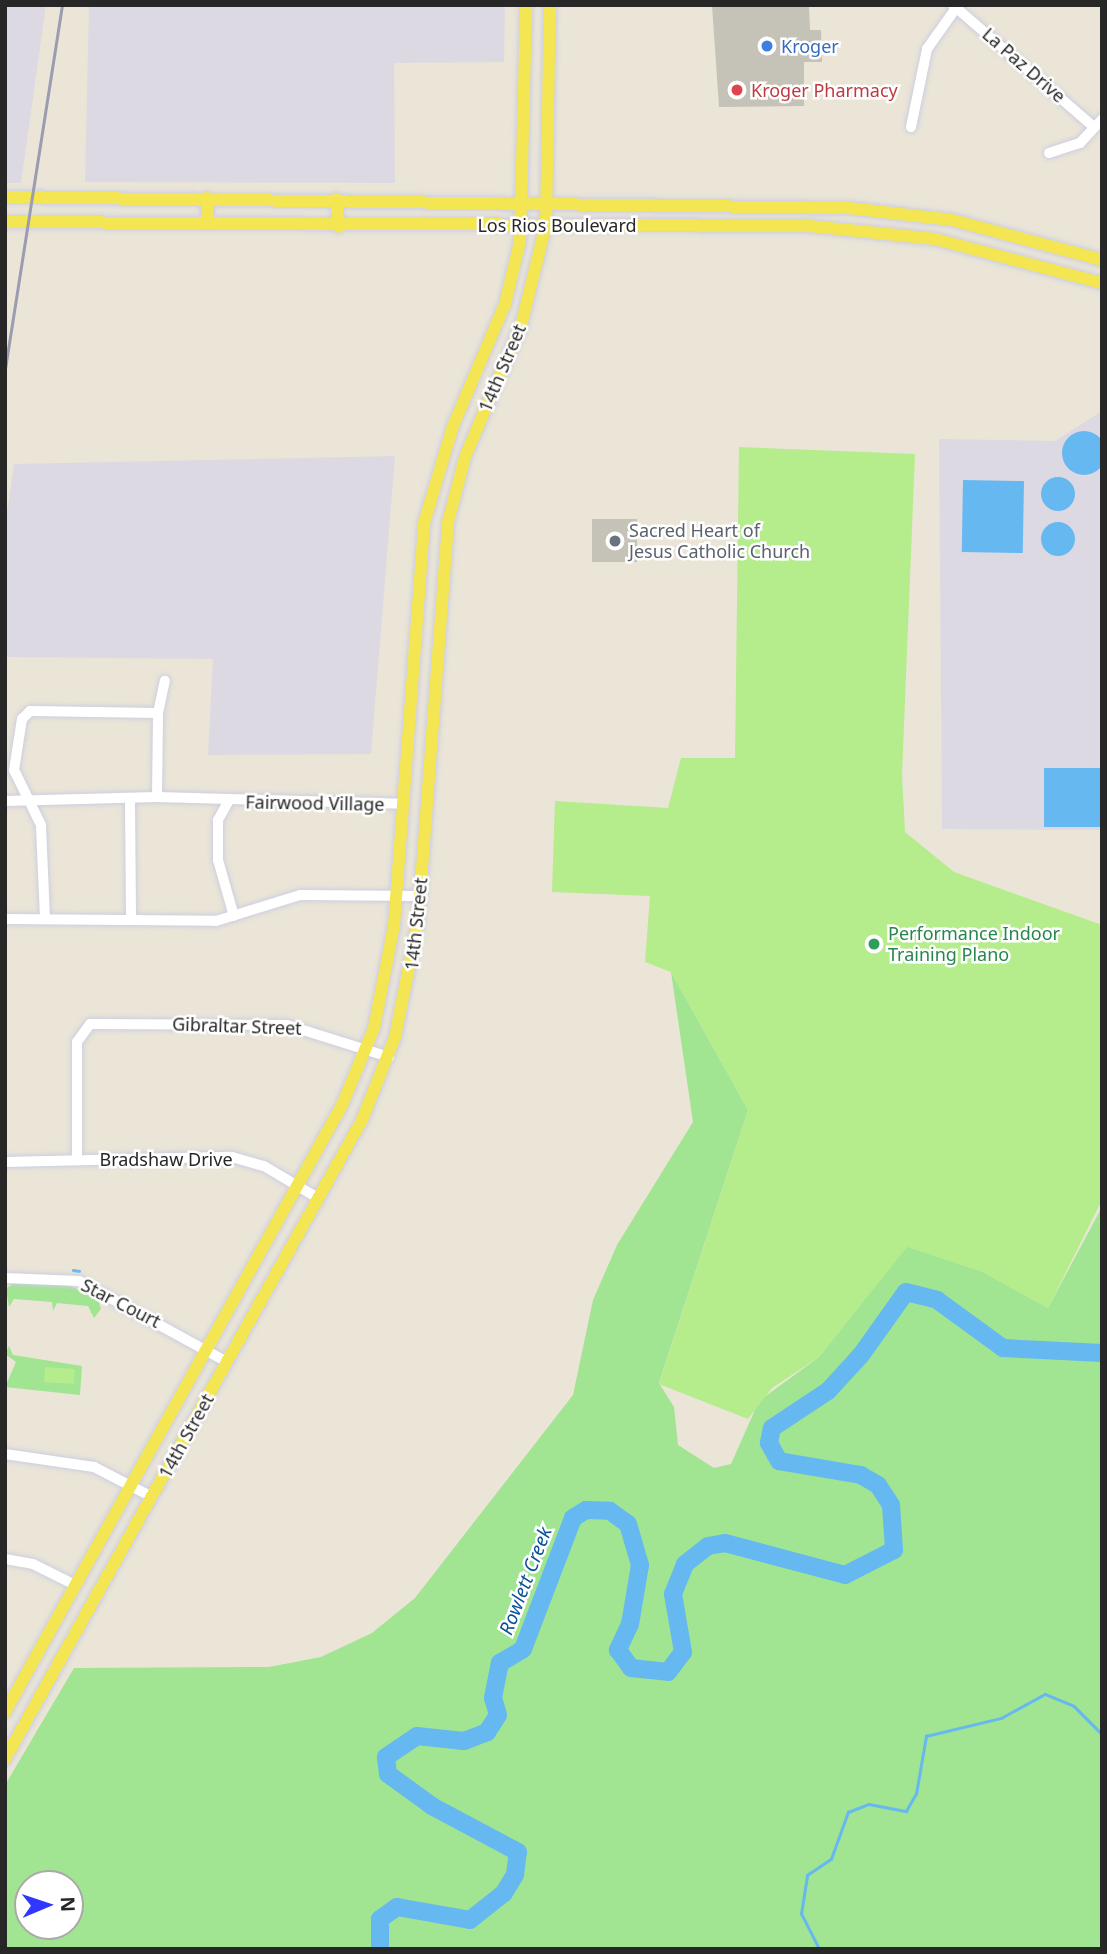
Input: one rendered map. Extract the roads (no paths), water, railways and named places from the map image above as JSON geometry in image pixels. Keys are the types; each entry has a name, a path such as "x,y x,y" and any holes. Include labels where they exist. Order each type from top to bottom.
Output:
{"main road":[{"name":"14th Street","path":"5,1712 298,1186 367,1049 387,971 396,895 416,575 428,503 461,407 502,312 523,224 526,5"},
{"name":"14th Street","path":"5,1759 318,1198 389,1057 411,974 420,896 440,578 454,498 481,416 521,326 546,224 550,5"},
{"path":"526,21 550,21"},
{"name":"Los Rios Boulevard","path":"5,197 525,200 813,207 921,214 1038,239 1102,260"},
{"path":"207,198 208,224"},
{"path":"336,199 340,227"},
{"path":"704,204 704,226"},
{"path":"809,226 813,207"},
{"name":"Los Rios Boulevard","path":"5,222 340,227 523,224 809,226 935,239 1102,283"},
{"path":"461,407 481,416"},
{"path":"416,575 440,578"},
{"path":"409,693 433,696"},
{"path":"23,1680 43,1692"}],"street":[{"name":"La Paz Drive","path":"954,7 1098,123"},
{"path":"911,127 927,49 954,7"},
{"path":"1049,153 1080,143 1098,123"},
{"path":"157,797 158,713 165,681"},
{"path":"45,918 41,825 27,801 14,763 18,728 30,711 158,713"},
{"name":"Fairwood Village","path":"5,801 130,801 157,797 228,802 402,804"},
{"path":"130,801 131,919"},
{"name":"Fairwood Village","path":"228,802 218,820 218,849 234,916"},
{"path":"5,919 234,916 300,895 420,896"},
{"name":"Gibraltar Street","path":"77,1159 82,1030 118,1023 287,1025 389,1057"},
{"name":"Bradshaw Drive","path":"5,1162 232,1157 264,1166 318,1198"},
{"name":"Star Court","path":"5,1278 79,1281 207,1348 227,1362"},
{"path":"5,1454 73,1461 152,1497"},
{"path":"5,1559 33,1564 75,1585"}],"water":[{"path":"1084,431 1099,438 1106,453 1099,468 1084,475 1069,468 1062,453 1069,438"},
{"path":"1058,477 1070,482 1075,494 1070,506 1058,511 1046,506 1041,494 1046,482"},
{"path":"963,480 1024,481 1023,553 962,552"},
{"path":"1058,522 1070,527 1075,539 1070,551 1058,556 1046,551 1041,539 1046,527"},
{"path":"1044,768 1102,768 1102,827 1044,827"}],"waterway":[{"path":"73,1270 79,1271"},
{"name":"Rowlett Creek","path":"380,1949 380,1919 397,1907 470,1920 504,1893 515,1875 518,1852 432,1806 388,1774 386,1757 417,1736 464,1741 487,1732 498,1715 493,1698 500,1663 523,1649 573,1518 586,1510 610,1511 628,1524 640,1565 630,1624 618,1650 631,1668 668,1672 683,1652 673,1594 685,1564 708,1546 725,1543 845,1575 894,1550 891,1505 878,1485 861,1475 779,1461 769,1443 772,1428 828,1391 861,1355 906,1292 937,1300 1003,1348 1102,1353"},
{"path":"819,1949 801,1914 807,1875 831,1859 848,1812 869,1804 906,1811 916,1794 926,1736 1001,1718 1045,1694 1074,1706 1102,1734"}],"railway":[{"path":"5,369 62,5"}],"place":[{"name":"Kroger","path":"767,46"},
{"name":"Kroger Pharmacy","path":"737,90"},
{"name":"Sacred Heart of Jesus Catholic Church","path":"615,541"},
{"name":"Performance Indoor Training Plano","path":"874,944"}]}
